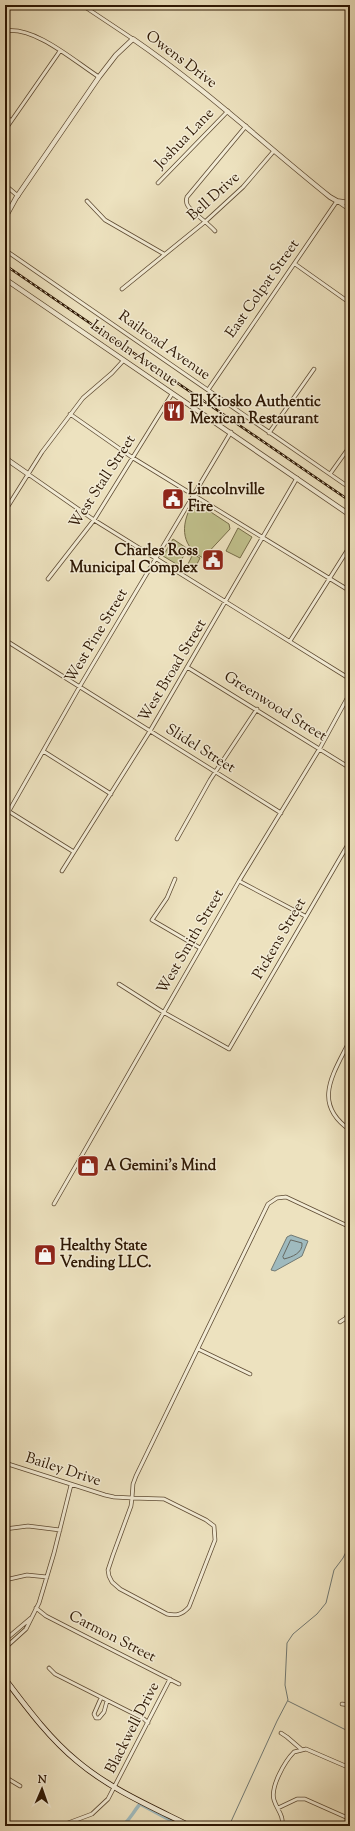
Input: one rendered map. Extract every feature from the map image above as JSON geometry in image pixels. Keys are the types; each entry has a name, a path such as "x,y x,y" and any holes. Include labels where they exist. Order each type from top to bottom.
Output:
{"main road":[{"path":"5,1679 42,1726 63,1749 93,1774 116,1788 190,1826"}],"street":[{"path":"82,5 133,39"},
{"path":"5,31 14,30 28,32 60,51 99,78"},
{"name":"Owens Drive","path":"5,218 18,196 99,78 116,55 133,39 186,77 246,126 274,152 337,201 350,203"},
{"path":"5,130 60,51"},
{"name":"Joshua Lane","path":"158,183 228,111"},
{"path":"5,115 11,121"},
{"path":"215,231 206,221 188,206 186,201 187,197 246,126"},
{"name":"Bell Drive","path":"122,289 206,221 243,187 274,152"},
{"path":"5,185 18,196"},
{"path":"87,201 105,220 164,254"},
{"path":"337,201 350,210"},
{"name":"East Colpat Street","path":"208,390 337,201"},
{"name":"Railroad Avenue","path":"5,250 350,488"},
{"path":"295,264 350,303"},
{"name":"Lincoln Avenue","path":"5,279 123,361 231,432 350,514"},
{"path":"5,511 28,474 70,414 83,398 112,373 123,361"},
{"path":"269,433 314,369"},
{"name":"West Stall Street","path":"48,580 94,520 172,394"},
{"path":"70,414 133,458 350,591"},
{"name":"West Pine Street","path":"7,810 231,432"},
{"path":"330,474 350,446"},
{"path":"5,458 94,520 350,679"},
{"name":"West Broad Street","path":"62,871 150,731 227,602 297,478"},
{"path":"290,641 350,546"},
{"name":"Slidel Street","path":"5,640 281,813"},
{"name":"Greenwood Street","path":"187,667 350,768"},
{"name":"West Smith Street","path":"54,1204 200,948 320,748 350,693"},
{"path":"177,839 215,772 257,709"},
{"path":"43,751 111,794"},
{"path":"7,810 74,852"},
{"name":"Pickens Street","path":"164,1012 229,1049 350,841"},
{"path":"174,879 167,898 152,920 200,948"},
{"path":"239,881 305,916"},
{"path":"119,984 164,1012"},
{"path":"350,1042 330,1080 328,1092 328,1103 334,1115 340,1124 350,1130"},
{"path":"132,1498 164,1499 206,1520 214,1526 215,1540 189,1607 183,1613 174,1615 167,1614 120,1589 112,1582 108,1570 131,1506 133,1484 136,1476 268,1204 277,1198 286,1197 350,1227"},
{"path":"340,1322 346,1318 350,1309"},
{"path":"198,1349 250,1374"},
{"name":"Bailey Drive","path":"5,1463 71,1485 114,1497 132,1498"},
{"path":"5,1648 26,1629 36,1608 47,1577 71,1485"},
{"path":"5,1529 28,1526 60,1530"},
{"path":"5,1580 27,1575 47,1577"},
{"name":"Carmon Street","path":"36,1608 46,1616 83,1636 179,1684"},
{"path":"5,1640 33,1615"},
{"path":"49,1668 54,1674 144,1719 148,1723"},
{"name":"Blackwell Drive","path":"60,1826 92,1814 104,1804 116,1788 170,1679"},
{"path":"101,1698 94,1714 96,1718 102,1716 107,1701"},
{"path":"342,1704 350,1705"},
{"path":"281,1733 301,1749"},
{"path":"282,1826 282,1816 273,1794 279,1776 291,1754 296,1750 301,1749 313,1751 350,1768"},
{"path":"5,1777 20,1786"},
{"path":"278,1808 297,1799 305,1799 350,1819"}],"green space":[{"path":"194,501 229,524 230,529 203,558 195,553 186,540 185,525"},
{"path":"238,528 252,537 240,558 226,551"},
{"path":"173,539 188,549 178,565 163,556"},
{"path":"193,554 200,558 193,572 186,568"}],"water":[{"path":"291,1235 308,1241 302,1256 275,1271 271,1270 287,1237"}],"waterway":[{"path":"229,1826 288,1700 285,1685 287,1643 293,1634 317,1614 326,1603 334,1570 343,1558 350,1544"},
{"path":"288,1701 350,1732"},
{"path":"122,1826 140,1804 181,1826"}],"railway":[{"path":"5,265 350,501"}],"place":[{"name":"El Kiosko Authentic Mexican Restaurant","path":"174,411"},
{"name":"Lincolnville Fire","path":"173,499"},
{"name":"Charles Ross Municipal Complex","path":"213,560"},
{"name":"A Gemini's Mind","path":"88,1166"},
{"name":"Healthy State Vending LLC.","path":"45,1255"}]}
